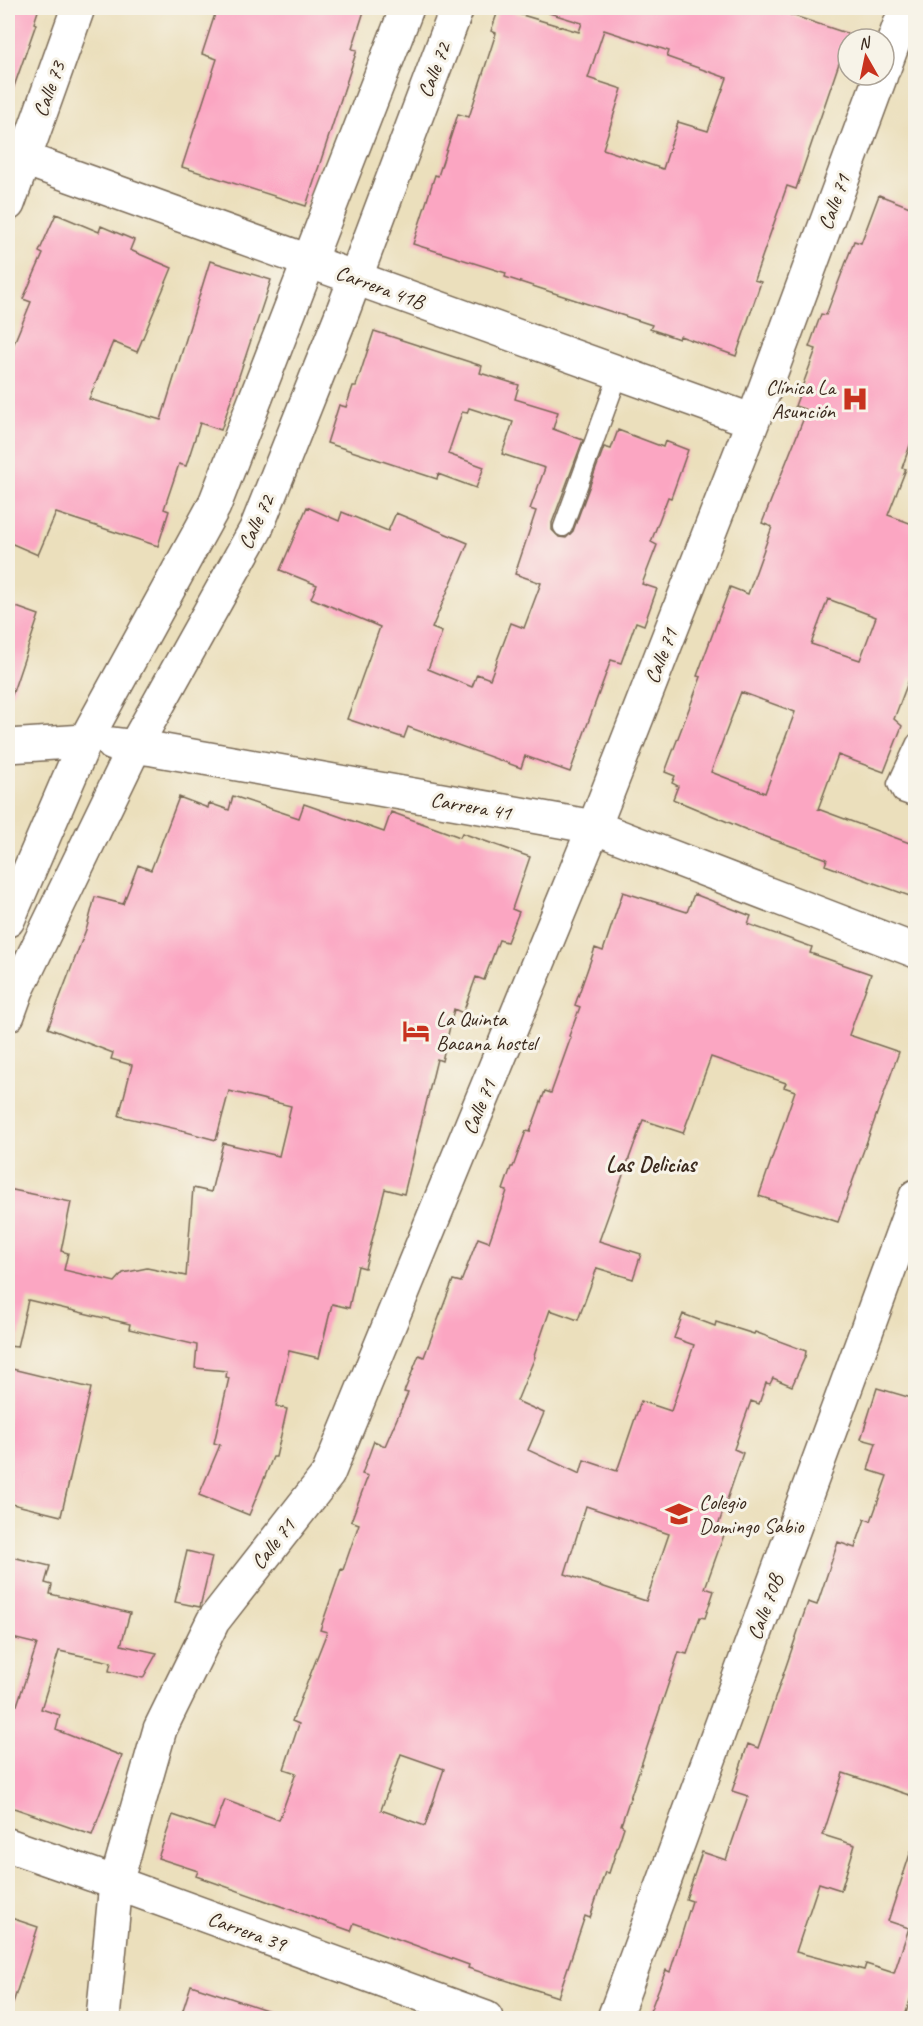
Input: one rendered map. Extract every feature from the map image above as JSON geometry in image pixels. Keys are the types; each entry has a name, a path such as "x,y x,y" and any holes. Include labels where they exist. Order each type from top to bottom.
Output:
{"street":[{"name":"Calle 73","path":"8,204 16,156 78,8"},
{"path":"8,920 85,741 214,507 406,8"},
{"name":"Calle 72","path":"8,1015 17,990 135,746 256,529 457,8"},
{"path":"896,35 906,8"},
{"name":"Calle 71","path":"103,2019 116,1882 160,1729 213,1622 328,1474 594,827 753,421 877,87"},
{"name":"Carrera 41B","path":"16,156 753,421"},
{"name":"Carrera 41","path":"8,746 85,741 135,746 594,827 915,951"},
{"name":"Calle 70B","path":"614,2019 915,1196"},
{"name":"Carrera 39","path":"8,1845 116,1882 486,2019"}],"lane":[{"path":"563,526 619,373"},
{"path":"915,743 897,784 902,793 915,798"}],"building":[{"path":"8,8 39,8 34,23 36,24 11,95 8,94"},
{"path":"217,8 365,8 352,49 357,50 306,206 182,167 217,59 202,54"},
{"path":"499,8 579,32 582,23 549,13 550,8 770,8 836,30 836,72 796,189 787,186 754,280 761,282 736,356 680,336 679,339 650,329 652,325 505,277 506,273 413,244 458,114 469,117 496,33 491,31","holes":["604,30 669,51 667,57 727,78 708,131 678,122 663,169 603,149 622,89 588,78"]},
{"path":"879,195 915,209 915,431 902,468 906,469 888,515 915,525 915,680 910,677 894,719 902,726 884,772 838,755 818,809 915,845 915,898 825,865 827,859 747,830 673,799 678,786 672,783 675,776 665,772 701,677 697,676 730,587 748,594 772,527 762,523 807,410 795,406 816,349 809,347 821,314 826,315 854,241 861,243","holes":["828,599 876,617 860,660 811,644","741,692 795,712 765,793 711,772"]},
{"path":"56,214 99,232 101,226 134,240 130,250 172,268 137,352 113,342 89,399 161,420 210,261 271,280 221,430 200,423 186,466 179,464 164,509 169,511 158,546 56,513 38,555 8,542 8,358 31,302 23,299 43,254 39,252"},
{"path":"374,331 482,366 480,373 519,385 515,399 558,412 553,429 583,440 552,523 552,530 559,537 566,538 573,531 604,447 611,449 618,430 663,447 665,441 688,450 671,498 668,497 651,542 657,545 642,584 657,589 644,625 636,622 621,663 611,660 570,772 525,756 521,768 408,727 404,738 347,719 380,627 311,598 317,585 280,570 307,507 339,521 342,512 388,531 396,513 468,543 432,628 442,632 428,669 472,687 477,674 490,679 511,623 524,628 541,583 515,574 536,511 530,509 545,468 502,454 513,422 469,408 467,413 462,412 448,454 484,467 476,488 438,474 437,479 327,443 339,405 346,407 353,386 356,386"},
{"path":"8,604 39,615 12,695 8,695"},
{"path":"233,796 299,818 304,804 384,832 391,812 460,837 462,833 530,857 512,909 519,912 507,942 499,940 484,980 476,977 463,1013 454,1009 442,1061 437,1059 404,1194 385,1189 365,1268 358,1266 349,1308 332,1304 319,1358 289,1351 276,1406 287,1409 276,1457 273,1457 249,1515 199,1495 220,1445 214,1443 229,1378 226,1377 227,1371 195,1368 197,1345 129,1329 130,1324 28,1300 17,1347 8,1346 8,1189 71,1202 61,1251 68,1253 64,1270 115,1282 123,1273 147,1268 186,1276 193,1188 211,1192 223,1143 279,1156 291,1106 229,1091 216,1140 119,1116 132,1065 111,1059 113,1053 48,1028 87,927 95,897 123,904 138,865 151,870 179,797 208,808 209,803 229,810"},
{"path":"623,892 687,912 694,894 751,916 748,924 812,947 810,953 871,974 849,1035 899,1052 838,1222 759,1196 795,1091 784,1087 786,1083 711,1057 683,1133 643,1120 599,1241 641,1254 633,1279 597,1268 578,1320 550,1310 535,1357 517,1401 544,1413 528,1450 580,1474 584,1460 617,1471 641,1401 671,1411 694,1345 674,1338 683,1314 715,1326 716,1322 754,1334 755,1332 806,1351 792,1386 773,1378 770,1384 766,1383 759,1404 751,1401 734,1449 743,1453 716,1532 724,1535 705,1588 714,1591 705,1618 700,1617 687,1654 679,1652 621,1825 624,1827 609,1873 605,1872 590,1918 585,1916 558,1997 468,1968 469,1965 354,1923 351,1931 196,1876 198,1871 158,1858 173,1815 214,1829 225,1800 279,1820 296,1773 284,1769 299,1724 292,1721 327,1632 320,1630 359,1524 351,1521 368,1476 362,1474 374,1441 385,1446 408,1393 404,1392 419,1355 424,1357 453,1280 461,1282 478,1238 489,1242 507,1191 503,1190 511,1167 513,1167 526,1131 530,1132 545,1091 551,1093 571,1037 569,1036 580,1007 575,1005 595,948 603,951","holes":["586,1506 669,1534 646,1601 565,1574","401,1754 444,1769 425,1826 381,1810"]},
{"path":"8,1368 91,1388 61,1516 8,1503"},
{"path":"877,1388 915,1399 915,1777 909,1795 843,1773 823,1835 855,1845 841,1890 819,1883 796,1952 864,1970 866,1964 894,1973 909,1928 888,1921 911,1851 915,1852 915,1985 904,2019 647,2019 666,1970 670,1972 692,1901 686,1899 702,1852 726,1860 748,1796 732,1791 748,1744 758,1748 808,1602 817,1605 838,1542 855,1548 865,1519 871,1521 887,1476 868,1470 876,1443 861,1439"},
{"path":"187,1551 212,1557 200,1607 175,1602"},
{"path":"8,1556 50,1566 45,1583 52,1585 50,1594 130,1613 121,1645 157,1653 143,1678 109,1671 111,1662 59,1651 41,1709 60,1715 56,1730 122,1756 92,1835 8,1806 8,1703 17,1705 37,1644 8,1637"},
{"path":"8,1917 38,1927 12,2006 8,2006"},
{"path":"191,1985 279,2014 278,2019 180,2019"}],"place":[{"name":"Clínica La Asunción","path":"855,399"},
{"name":"La Quinta Bacana hostel","path":"416,1031"},
{"name":"Colegio Domingo Sabio","path":"679,1514"}],"district":[{"name":"Las Delicias","path":"651,1164"}]}
